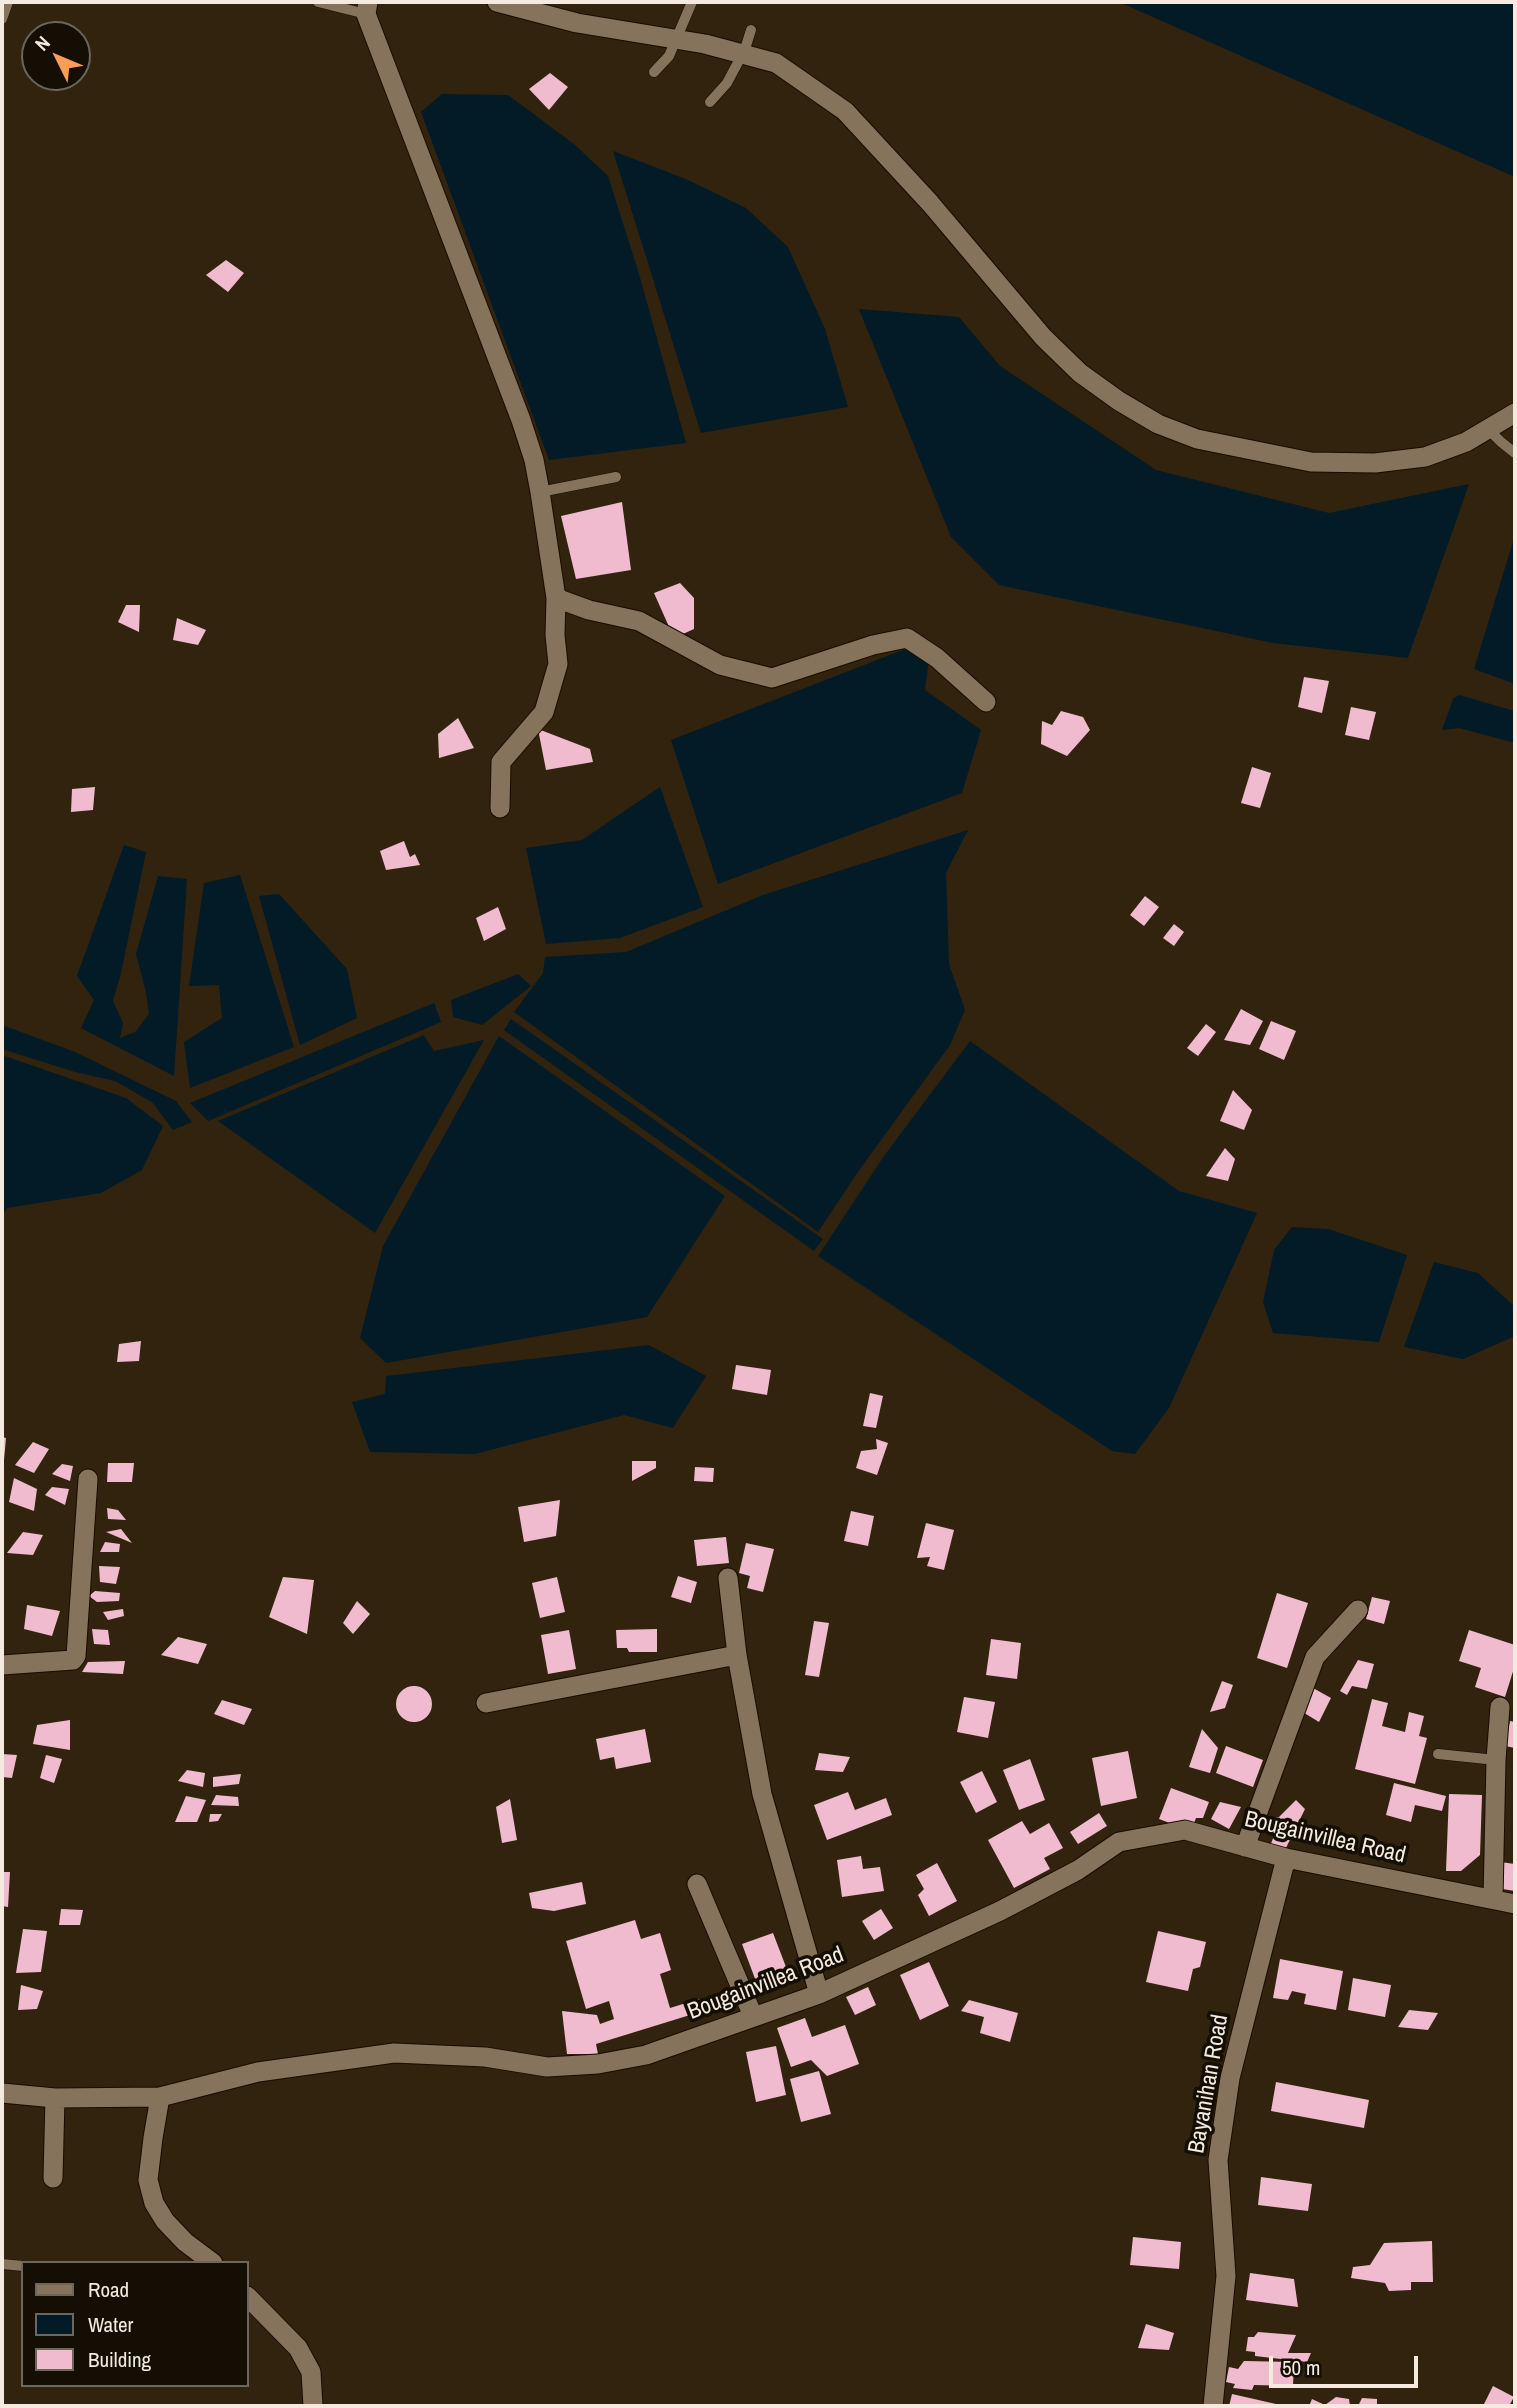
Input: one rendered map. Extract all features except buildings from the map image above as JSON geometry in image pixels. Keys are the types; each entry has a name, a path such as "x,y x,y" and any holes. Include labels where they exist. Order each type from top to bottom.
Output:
{"street":[{"path":"497,2 578,23 677,40 776,63 845,111 930,203 1043,337 1080,373 1158,424 1197,439 1311,461 1363,463 1425,457 1466,442 1515,413"},
{"path":"367,8 512,395 534,460 540,492 556,598 555,635 558,664 544,712 501,762 500,808"},
{"path":"556,598 589,610 639,621 720,665 772,678 907,638 937,658 986,702"},
{"path":"2,1665 73,1660 76,1656 88,1479"},
{"path":"728,1578 737,1655 762,1794 819,1994"},
{"path":"1245,1847 1315,1657 1358,1610"},
{"path":"486,1703 737,1655"},
{"path":"1493,1899 1500,1707"},
{"name":"Bougainvillea Road","path":"2,2093 55,2098 160,2097 258,2072 394,2053 485,2057 547,2067 598,2064 646,2055 753,2015 819,1994 1000,1911 1078,1870 1119,1842 1185,1830 1286,1858 1515,1904"},
{"name":"Bayanihan Road","path":"1213,2406 1226,2276 1218,2160 1230,2078 1286,1858"},
{"path":"697,1884 753,2015"},
{"path":"160,2097 148,2180 154,2203 165,2221 185,2242 209,2261"},
{"path":"53,2178 55,2098"},
{"path":"248,2297 298,2348 311,2372 313,2406"}],"lane":[{"path":"2,19 8,2"},
{"path":"318,2 367,8"},
{"path":"654,72 669,55 677,40 691,2"},
{"path":"710,102 727,83 743,54 751,30"},
{"path":"1489,429 1515,453"},
{"path":"540,492 616,477"},
{"path":"1438,1754 1496,1760"},
{"path":"2,2264 21,2266"}],"water":[{"path":"1119,2 1515,2 1515,177"},
{"path":"442,94 508,95 575,145 608,176 639,274 686,443 549,460 421,112"},
{"path":"613,151 688,180 746,208 788,247 825,329 848,407 701,433"},
{"path":"859,309 959,317 1000,366 1156,470 1329,513 1469,484 1408,658 1273,643 999,585 951,537"},
{"path":"1515,535 1515,684 1474,669"},
{"path":"913,646 929,658 925,690 981,730 962,793 718,884 671,740"},
{"path":"1459,695 1515,711 1515,743 1459,728 1442,730 1453,699"},
{"path":"660,787 703,907 620,938 546,944 526,848 582,840"},
{"path":"968,830 946,873 949,964 965,1010 950,1045 818,1232 514,1012 543,973 545,957 626,952 763,895"},
{"path":"124,845 146,852 113,1001 123,1023 120,1038 135,1032 149,1014 136,954 158,876 187,879 174,1076 81,1028 94,1000 77,976"},
{"path":"240,875 294,1047 190,1088 184,1042 222,1018 219,985 189,986 204,883"},
{"path":"279,894 347,969 357,1018 300,1045 259,896"},
{"path":"518,974 531,986 482,1025 453,1017 451,1000"},
{"path":"434,1003 441,1022 208,1121 190,1103"},
{"path":"511,1019 823,1239 814,1251 504,1030"},
{"path":"2,1025 75,1052 176,1101 192,1122 173,1130 152,1102 115,1081 75,1072 2,1049"},
{"path":"424,1035 434,1051 484,1040 375,1233 218,1121"},
{"path":"499,1036 725,1196 647,1317 386,1363 360,1338 383,1246"},
{"path":"970,1041 1179,1191 1257,1213 1169,1408 1135,1454 1112,1451 818,1256 884,1156"},
{"path":"2,1055 126,1098 163,1126 142,1170 101,1193 7,1208 2,1216"},
{"path":"1292,1227 1328,1229 1407,1255 1379,1342 1273,1333 1263,1302 1274,1250"},
{"path":"1434,1262 1478,1273 1515,1307 1513,1337 1463,1359 1404,1347"},
{"path":"649,1345 706,1376 673,1428 624,1415 475,1454 370,1452 352,1402 385,1394 386,1376"}]}
